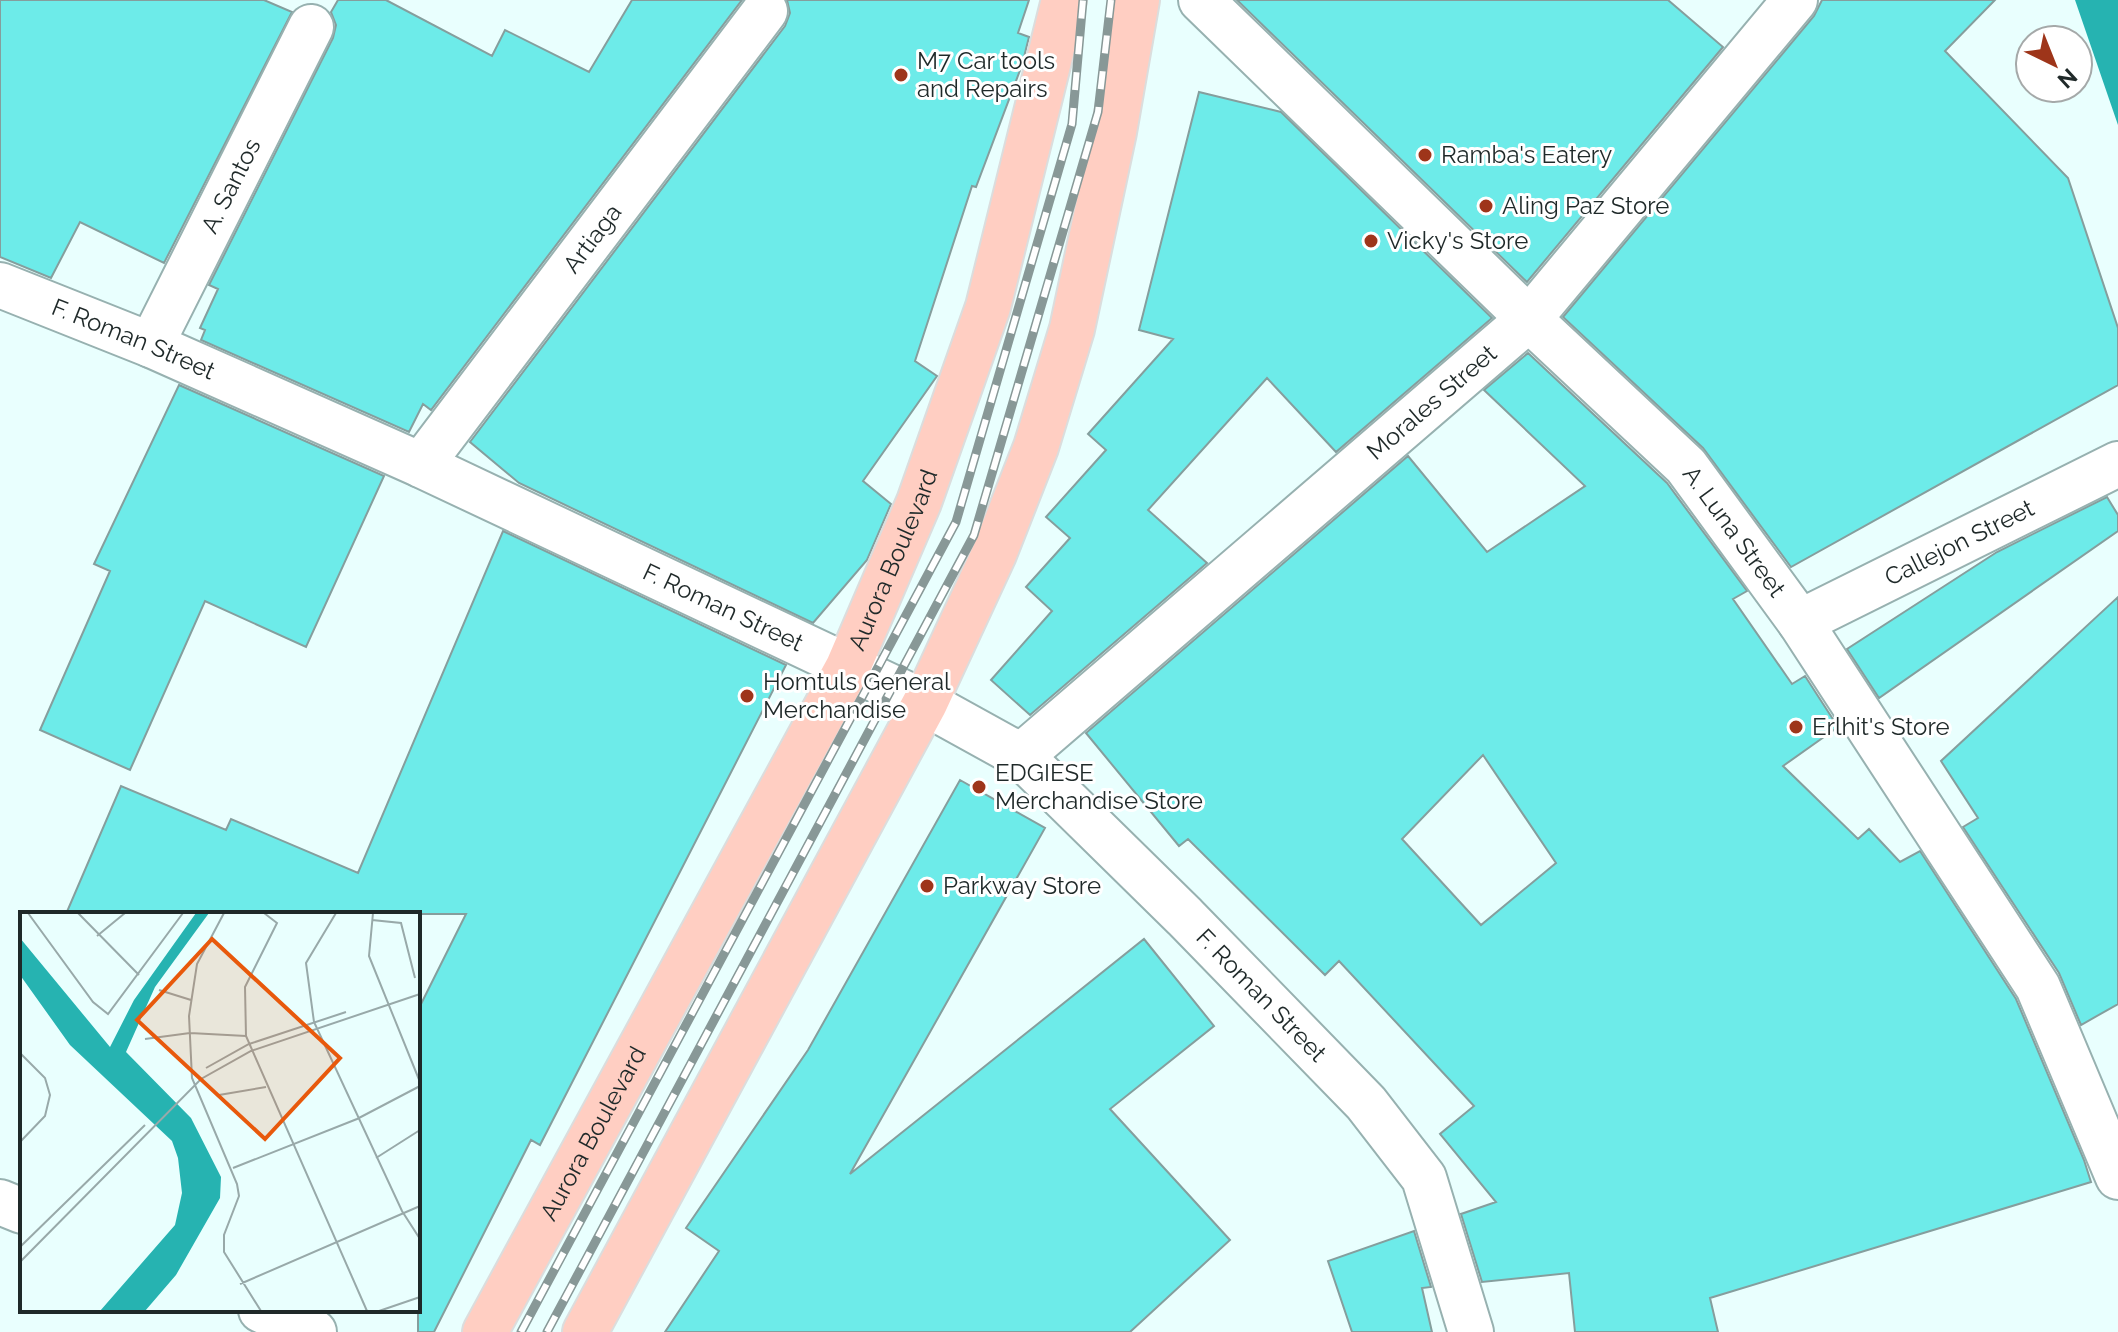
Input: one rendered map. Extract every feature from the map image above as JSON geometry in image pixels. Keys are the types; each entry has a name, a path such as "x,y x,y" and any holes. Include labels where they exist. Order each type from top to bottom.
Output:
{"main road":[{"name":"Aurora Boulevard","path":"485,1332 848,667 919,502 988,307 1064,0"},
{"path":"585,1332 925,703 994,554 1036,447 1072,329 1114,132 1137,0"}],"street":[{"name":"Morales Street","path":"1021,756 1529,319 1795,0"},
{"name":"A. Luna Street","path":"1207,2 1529,319 1686,466 1800,622 2038,987 2118,1177"},
{"name":"Artiaga","path":"421,465 765,11"},
{"name":"A. Santos","path":"151,345 311,27"},
{"name":"F. Roman Street","path":"0,285 151,345 421,465 925,703 1021,756 1185,917 1366,1103 1424,1178 1471,1332"},
{"name":"Callejon Street","path":"1800,622 2118,464"},
{"path":"0,1202 20,1210"},
{"path":"266,1312 314,1332"}],"water":[{"path":"2075,0 2118,0 2118,125 2094,55 2094,24 2083,24"}],"building":[{"path":"0,0 264,0 292,12 164,263 80,222 51,278 0,257"},
{"path":"338,0 386,0 492,56 505,30 589,72 632,0 742,0 431,410 423,404 409,432 201,340 205,330 200,328 218,289 209,285 333,38 336,25 331,12"},
{"path":"787,0 1029,0 1018,33 1029,37 1022,65 976,187 972,186 915,361 937,376 863,481 891,504 867,560 813,623 519,483 470,442 785,26 790,13"},
{"path":"1237,0 1668,0 1723,47 1527,282"},
{"path":"1822,0 1995,0 1945,51 2068,178 2118,328 2118,385 1791,567 1703,448 1563,317 1814,16"},
{"path":"1199,92 1281,112 1492,318 1336,452 1267,378 1148,510 1207,563 1030,715 991,680 1052,611 1026,587 1070,538 1046,517 1106,450 1088,434 1173,339 1139,330"},
{"path":"1528,353 1667,483 1747,591 1733,599 1792,684 1805,676 1838,727 1783,766 1858,839 1869,829 1900,862 1920,851 2016,999 2091,1182 1710,1298 1718,1332 1575,1332 1569,1273 1482,1282 1461,1214 1496,1202 1440,1134 1474,1106 1339,961 1325,975 1188,839 1179,846 1086,733 1408,456 1487,552 1585,486 1484,390","holes":["1483,755 1556,863 1481,925 1402,839"]},
{"path":"179,385 384,476 306,647 205,601 130,770 40,730 110,571 94,564"},
{"path":"2107,497 2118,515 2118,531 1879,698 1847,649 1997,552"},
{"path":"503,531 786,665 540,1145 531,1140 434,1332 418,1332 420,1006 466,914 67,912 121,786 226,830 231,819 358,873"},
{"path":"2118,597 2118,1004 2081,1025 2059,973 1963,827 1978,818 1941,761"},
{"path":"960,780 1045,828 850,1174 1144,939 1214,1026 1110,1109 1230,1240 1130,1332 665,1332 719,1251 686,1228 808,1050"},
{"path":"1414,1231 1431,1287 1422,1288 1432,1332 1352,1332 1328,1261"}],"railway":[{"path":"521,1332 956,522 1072,124 1083,0"},
{"path":"547,1332 974,535 1098,112 1111,0"}],"place":[{"name":"M7 Car tools and Repairs","path":"901,75"},
{"name":"Ramba's Eatery","path":"1425,155"},
{"name":"Aling Paz Store","path":"1486,206"},
{"name":"Vicky's Store","path":"1371,241"},
{"name":"Homtuls General Merchandise","path":"747,696"},
{"name":"Erlhit's Store","path":"1796,727"},
{"name":"EDGIESE Merchandise Store","path":"979,787"},
{"name":"Parkway Store","path":"927,886"}]}
